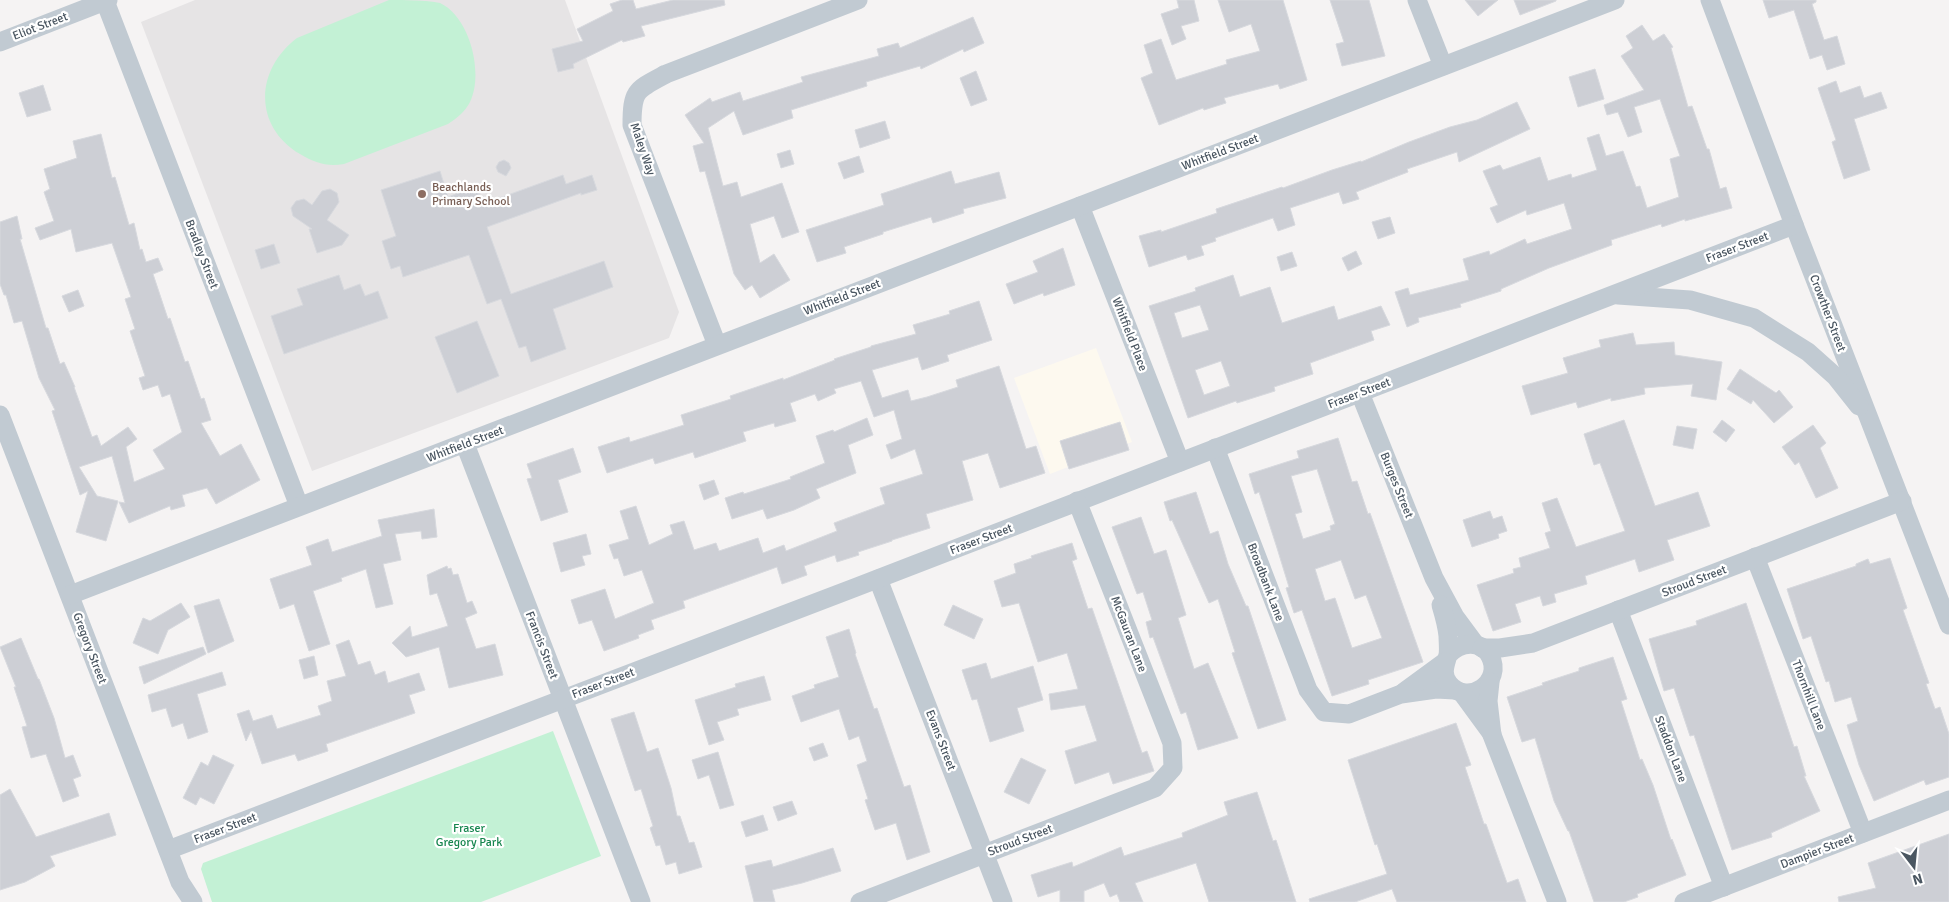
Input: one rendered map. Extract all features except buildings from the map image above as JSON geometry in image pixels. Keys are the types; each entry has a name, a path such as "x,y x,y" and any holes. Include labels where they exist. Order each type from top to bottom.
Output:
{"street":[{"name":"Maley Way","path":"717,346 632,125 632,102 642,87 666,74 858,0"},
{"path":"1417,0 1443,66"},
{"name":"Whitfield Street","path":"70,595 1614,0"},
{"name":"Crowther Street","path":"1710,0 1794,225 1949,625"},
{"name":"Eliot Street","path":"0,42 107,1"},
{"name":"Bradley Street","path":"107,1 299,506"},
{"name":"Whitfield Place","path":"1080,206 1180,462"},
{"name":"Fraser Street","path":"168,850 1794,225"},
{"path":"1613,294 1690,300 1754,318 1808,352 1836,377 1871,421"},
{"name":"Burges Street","path":"1360,392 1434,578 1455,617 1479,646"},
{"name":"Gregory Street","path":"0,415 180,882 193,902"},
{"name":"Francis Street","path":"465,444 641,902"},
{"name":"Broadbank Lane","path":"1215,448 1308,690 1324,712 1349,714 1401,694"},
{"name":"Stroud Street","path":"1479,646 1500,648 1533,643 1902,501"},
{"name":"McGauran Lane","path":"1077,502 1172,743 1173,768"},
{"name":"Thornhill Lane","path":"1755,558 1863,833"},
{"name":"Evans Street","path":"878,578 1003,902"},
{"name":"Burges Street","path":"1434,578 1445,621 1446,658"},
{"name":"Staddon Lane","path":"1618,610 1724,887"},
{"path":"1401,694 1436,689 1478,692 1505,663 1533,643"},
{"path":"1401,694 1461,645 1479,646 1492,659 1488,701 1492,735 1557,902"},
{"path":"1446,658 1445,678 1459,691 1492,735"},
{"name":"Stroud Street","path":"860,902 1155,788 1173,768"},
{"name":"Dampier Street","path":"1684,902 1949,800"},
{"name":"Gregory Street","path":"180,882 182,902"}],"shaded area":[{"name":"Beachlands Primary School","path":"195,0 565,0 679,312 669,338 312,471 141,22"},
{"path":"1096,348 1132,442 1050,474 1014,378"}],"green space":[{"path":"389,0 440,3 459,20 472,47 475,62 474,90 466,109 448,124 344,164 327,165 300,154 285,142 274,129 267,113 265,97 267,81 273,66 283,51 297,38"},
{"name":"Fraser Gregory Park","path":"553,731 601,856 481,902 212,902 201,869 203,863"}],"place":[{"name":"Beachlands Primary School","path":"422,194"}]}
